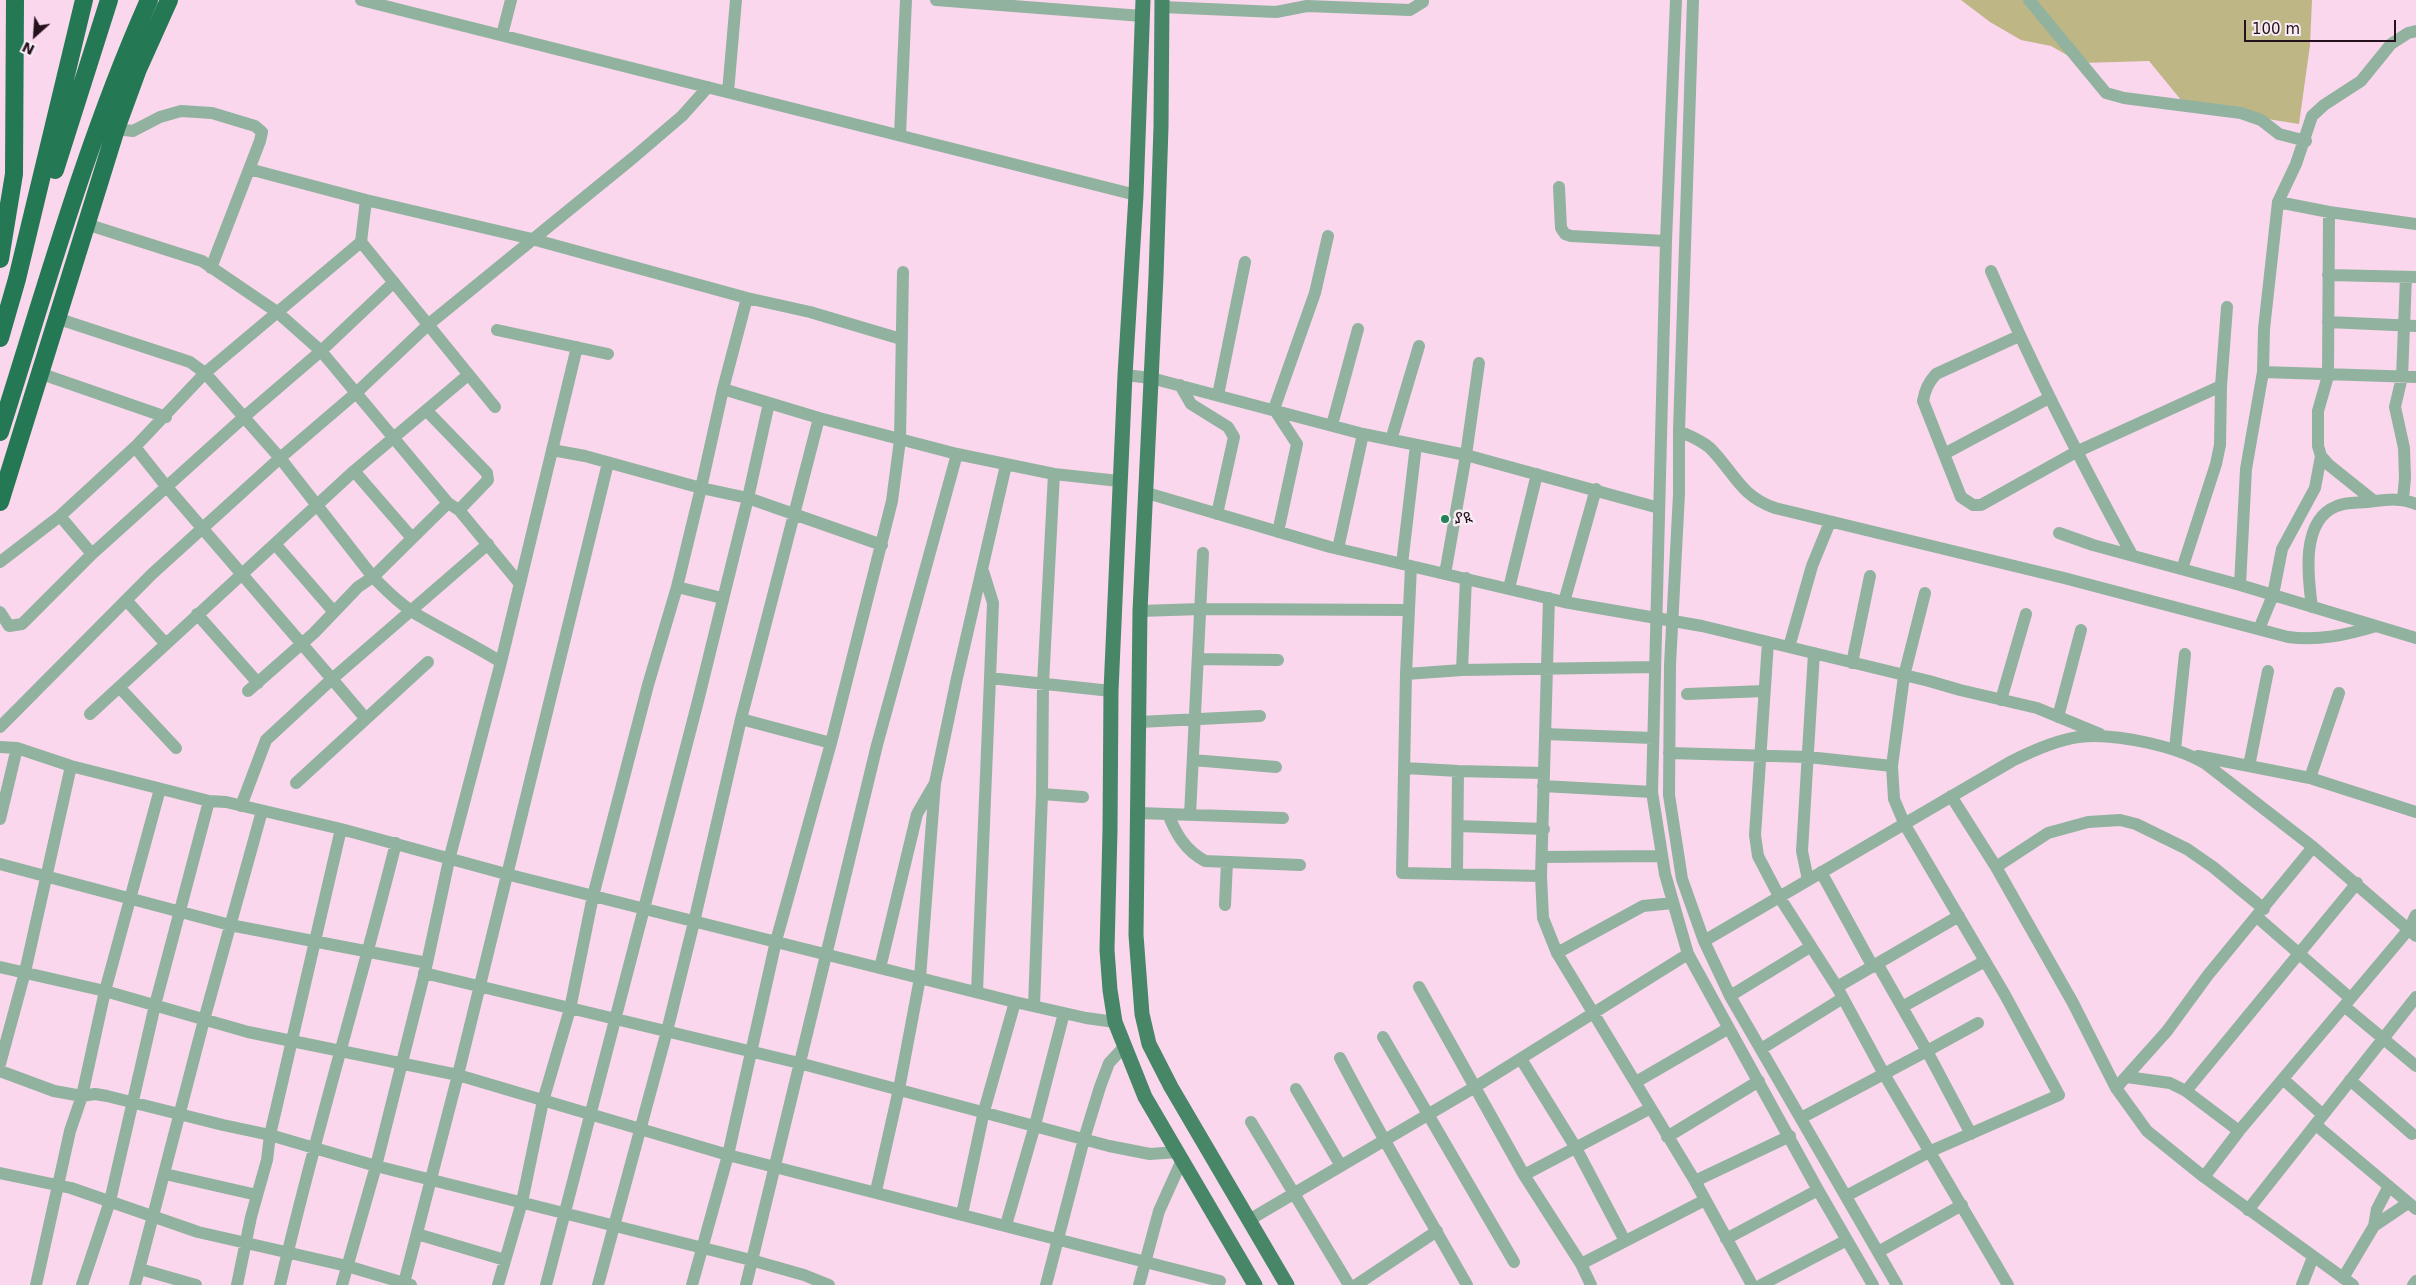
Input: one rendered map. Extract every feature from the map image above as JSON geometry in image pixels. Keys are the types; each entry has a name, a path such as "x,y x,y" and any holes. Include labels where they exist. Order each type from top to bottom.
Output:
{"highway":[{"path":"0,259 14,174 15,0"},
{"path":"17,279 84,0"},
{"path":"0,338 17,279 109,0"},
{"path":"0,432 97,128 126,52 149,0"},
{"path":"0,502 116,129 138,69 169,0"}],"main road":[{"path":"1143,0 1136,195 1119,481 1110,690 1110,830 1107,950 1115,1022 1144,1096 1255,1285"},
{"path":"1162,4 1161,127 1152,378 1140,612 1136,935 1142,1014 1149,1044 1171,1087 1287,1285"}],"street":[{"path":"361,0 1136,195"},
{"path":"502,36 511,0"},
{"path":"728,92 736,0"},
{"path":"900,136 906,0"},
{"path":"936,0 1142,16"},
{"path":"1162,4 1219,5 1276,12 1306,3 1360,4 1410,10 1423,2 1423,0"},
{"path":"1676,0 1666,241 1652,792 1662,856 1688,954 1790,1136 1818,1190 1874,1285"},
{"path":"1693,0 1679,431 1679,494 1672,622 1669,753 1669,795 1682,880 1704,940 1730,996 1897,1285"},
{"path":"2029,0 2106,93 2124,98 2241,113 2261,120 2279,134 2306,141"},
{"path":"2240,585 2246,470 2263,372 2264,329 2278,202 2306,141 2312,116 2324,104 2361,81 2391,44 2408,33 2416,31"},
{"path":"0,727 126,600 280,458 356,393 429,324 682,116 708,87"},
{"path":"116,129 132,131 181,111 212,113 256,126 262,132 211,268"},
{"path":"249,169 366,200 532,239 747,298 810,312 901,339"},
{"path":"1559,188 1561,228 1564,234 1571,236 1666,241"},
{"path":"0,562 60,516 166,417 205,373 361,242 366,200"},
{"path":"2278,202 2329,212 2416,224"},
{"path":"2259,629 2273,595 2282,549 2290,532 2310,502 2315,488 2321,456 2318,446 2318,411 2328,376 2329,212"},
{"path":"86,224 202,261 276,312 321,351 448,503 459,510 520,584"},
{"path":"1274,409 1315,294 1328,236"},
{"path":"361,242 495,407"},
{"path":"1218,395 1245,262"},
{"path":"1990,271 2049,398 2132,555"},
{"path":"692,1285 728,1155 776,940 831,743 892,501 900,440 903,272"},
{"path":"2328,275 2411,277 2410,326 2396,407 2404,448 2405,478 2403,499"},
{"path":"0,612 9,626 22,624 92,554 166,486 321,351 394,282"},
{"path":"498,1285 522,1202 543,1101 570,1009 593,896 648,685 677,587 723,389 747,298"},
{"path":"2182,569 2220,445 2221,386 2227,307"},
{"path":"56,318 190,362 205,373 280,458 373,577 396,600 411,608 421,617 501,662"},
{"path":"2328,322 2410,326"},
{"path":"1332,425 1358,329"},
{"path":"497,330 608,354"},
{"path":"2019,336 1936,374 1927,383 1923,402 1961,497 1974,506 1981,505 2076,452 2221,386"},
{"path":"1391,440 1419,346"},
{"path":"342,1285 376,1166 478,741 501,662 576,347"},
{"path":"1445,574 1466,455 1479,363"},
{"path":"2263,372 2416,378"},
{"path":"39,373 166,417"},
{"path":"90,714 241,572 275,544 354,471 468,375"},
{"path":"1125,375 1152,378 1364,434 1466,455 1596,489 1659,508"},
{"path":"1180,385 1191,404 1228,427 1234,437 1217,514"},
{"path":"723,389 819,418 957,454 1054,474 1119,481"},
{"path":"1944,454 2049,398"},
{"path":"546,1285 698,701 748,498 769,403"},
{"path":"1274,409 1297,444 1278,532"},
{"path":"427,411 487,473 488,480 459,510"},
{"path":"600,1285 613,1225 667,1031 741,719 819,418"},
{"path":"1679,431 1710,449 1742,489 1761,504 2064,578 2288,637 2311,640 2349,634 2376,626"},
{"path":"1338,549 1364,434"},
{"path":"135,446 166,486 241,572 278,619 302,644 366,719"},
{"path":"1416,446 1406,565 1408,610 1402,874 1541,876"},
{"path":"552,450 748,498 882,545"},
{"path":"746,1285 877,745 957,454"},
{"path":"2321,456 2374,501"},
{"path":"0,1174 58,1186 110,1201 198,1232 348,1266 407,1284 417,1234 458,1075 478,987 608,463"},
{"path":"876,1191 899,1089 920,978 935,783 956,678 983,571 1006,465"},
{"path":"354,471 412,538"},
{"path":"1034,1006 1042,794 1043,684 1054,474"},
{"path":"1509,588 1537,474"},
{"path":"1564,602 1596,489"},
{"path":"1146,494 1338,549 1564,602 1702,626 2036,708 2100,734 2175,749 2191,755 2310,778 2416,812"},
{"path":"2312,607 2307,560 2314,532 2320,520 2336,506 2403,499 2416,504"},
{"path":"248,691 302,644 358,587 373,577 448,503"},
{"path":"60,516 92,554"},
{"path":"1788,647 1812,566 1830,522"},
{"path":"2059,533 2416,638"},
{"path":"275,544 334,612"},
{"path":"241,806 266,740 411,608 488,544"},
{"path":"1190,815 1196,719 1202,553"},
{"path":"977,992 993,602 983,571"},
{"path":"1852,663 1870,576"},
{"path":"1462,670 1466,578"},
{"path":"677,587 722,598"},
{"path":"1846,1196 1931,1151 2059,1095 1985,961 1905,825 1894,799 1892,766 1904,676 1926,593"},
{"path":"1549,598 1543,773 1544,829 1541,876 1543,918 1557,953 1695,1181 1752,1285"},
{"path":"126,600 165,643"},
{"path":"1140,612 1201,609 1408,610"},
{"path":"197,614 258,682"},
{"path":"2001,700 2026,614"},
{"path":"2058,717 2081,630"},
{"path":"1768,642 1754,835 1758,856 1780,898 1840,992 1884,1074 1931,1151 2008,1285"},
{"path":"1808,880 1802,851 1814,653"},
{"path":"2175,749 2185,654"},
{"path":"1198,659 1278,660"},
{"path":"296,783 428,662"},
{"path":"1406,674 1462,670 1654,667"},
{"path":"2249,766 2268,671"},
{"path":"990,678 1110,690"},
{"path":"119,687 176,748"},
{"path":"1687,694 1764,690"},
{"path":"2310,778 2339,692"},
{"path":"1139,722 1260,716"},
{"path":"741,719 831,743"},
{"path":"1545,734 1653,738"},
{"path":"1704,940 1780,898 1951,796 2038,748 2068,738 2100,734"},
{"path":"0,747 17,748 71,766 209,801 241,806 341,829 396,843 449,860 694,922 776,940 1015,1002 1115,1022"},
{"path":"0,819 17,748"},
{"path":"1669,753 1808,757 1892,766"},
{"path":"2191,755 2224,777 2314,847 2413,932"},
{"path":"1193,760 1276,767"},
{"path":"0,1064 25,972 71,766"},
{"path":"1405,768 1458,772 1543,773"},
{"path":"1457,874 1458,772"},
{"path":"880,968 917,814 935,783"},
{"path":"1543,786 1652,792"},
{"path":"36,1285 70,1131 82,1096 105,991 160,789"},
{"path":"1042,794 1083,797"},
{"path":"1951,796 1996,868 2073,1003 2116,1088 2147,1131 2248,1210 2348,1281 2374,1226 2377,1209 2388,1186"},
{"path":"82,1285 110,1201 155,1005 209,801"},
{"path":"135,1285 155,1216 204,1020 262,811"},
{"path":"1138,813 1284,818"},
{"path":"1168,814 1176,834 1192,853 1205,861 1300,865"},
{"path":"1996,868 2048,833 2088,822 2120,820 2136,824 2187,850 2213,867 2261,913 2382,1039 2416,1066"},
{"path":"1458,826 1544,829"},
{"path":"237,1285 341,829"},
{"path":"280,1285 314,1147 369,952 396,843"},
{"path":"2116,1088 2167,1031 2208,975 2314,847"},
{"path":"1543,857 1662,856"},
{"path":"1225,905 1227,862"},
{"path":"0,864 131,899 181,910 230,925 369,952 425,968 478,987 799,1063 984,1110 1084,1139 1150,1154 1180,1156 1159,1211 1139,1285"},
{"path":"1821,872 1902,1007 1971,1134"},
{"path":"2186,1091 2357,883"},
{"path":"1557,953 1643,906 1673,902"},
{"path":"2204,1177 2239,1131 2284,1080 2347,1002 2413,932 2416,915"},
{"path":"1761,1049 1876,966 1959,916"},
{"path":"1730,996 1810,947"},
{"path":"1249,1220 1475,1087 1688,954"},
{"path":"1902,1007 1985,961"},
{"path":"0,967 105,991 204,1020 293,1041 458,1075 591,1116 728,1155 876,1191 1145,1262 1192,1280 1220,1281"},
{"path":"1419,987 1524,1175 1581,1264 1591,1285"},
{"path":"2248,1210 2416,996"},
{"path":"962,1214 984,1110 1015,1002"},
{"path":"1006,1225 1035,1125 1064,1013"},
{"path":"1801,1118 1978,1023"},
{"path":"1636,1082 1729,1028"},
{"path":"1383,1037 1514,1262"},
{"path":"1046,1285 1084,1139 1105,1072 1109,1063 1124,1047"},
{"path":"1340,1058 1384,1142 1400,1165 1467,1285"},
{"path":"1521,1059 1576,1148 1625,1241"},
{"path":"0,1071 54,1091 82,1096 101,1095 132,1104 270,1135 376,1166 751,1260 802,1280 829,1285"},
{"path":"2126,1077 2170,1082 2186,1091 2239,1131"},
{"path":"2284,1080 2320,1120 2388,1186 2412,1206 2374,1226"},
{"path":"2350,1080 2412,1134"},
{"path":"1667,1137 1759,1081"},
{"path":"1296,1089 1341,1166"},
{"path":"1524,1175 1650,1109"},
{"path":"1251,1122 1348,1285"},
{"path":"1695,1181 1790,1136"},
{"path":"165,1174 257,1195"},
{"path":"1726,1238 1818,1190"},
{"path":"1581,1264 1705,1200"},
{"path":"1878,1252 1962,1205"},
{"path":"1356,1285 1437,1231"},
{"path":"417,1234 505,1260"},
{"path":"1761,1285 1847,1240"},
{"path":"2302,1285 2313,1257"},
{"path":"140,1269 196,1285"},
{"path":"2413,1285 2416,1281"}],"shaded area":[{"path":"1961,0 2312,0 2310,45 2299,124 2186,106 2149,61 2081,63 2051,46 2021,40 1990,22"}],"place":[{"name":"ያዪ","path":"1445,519"}]}
